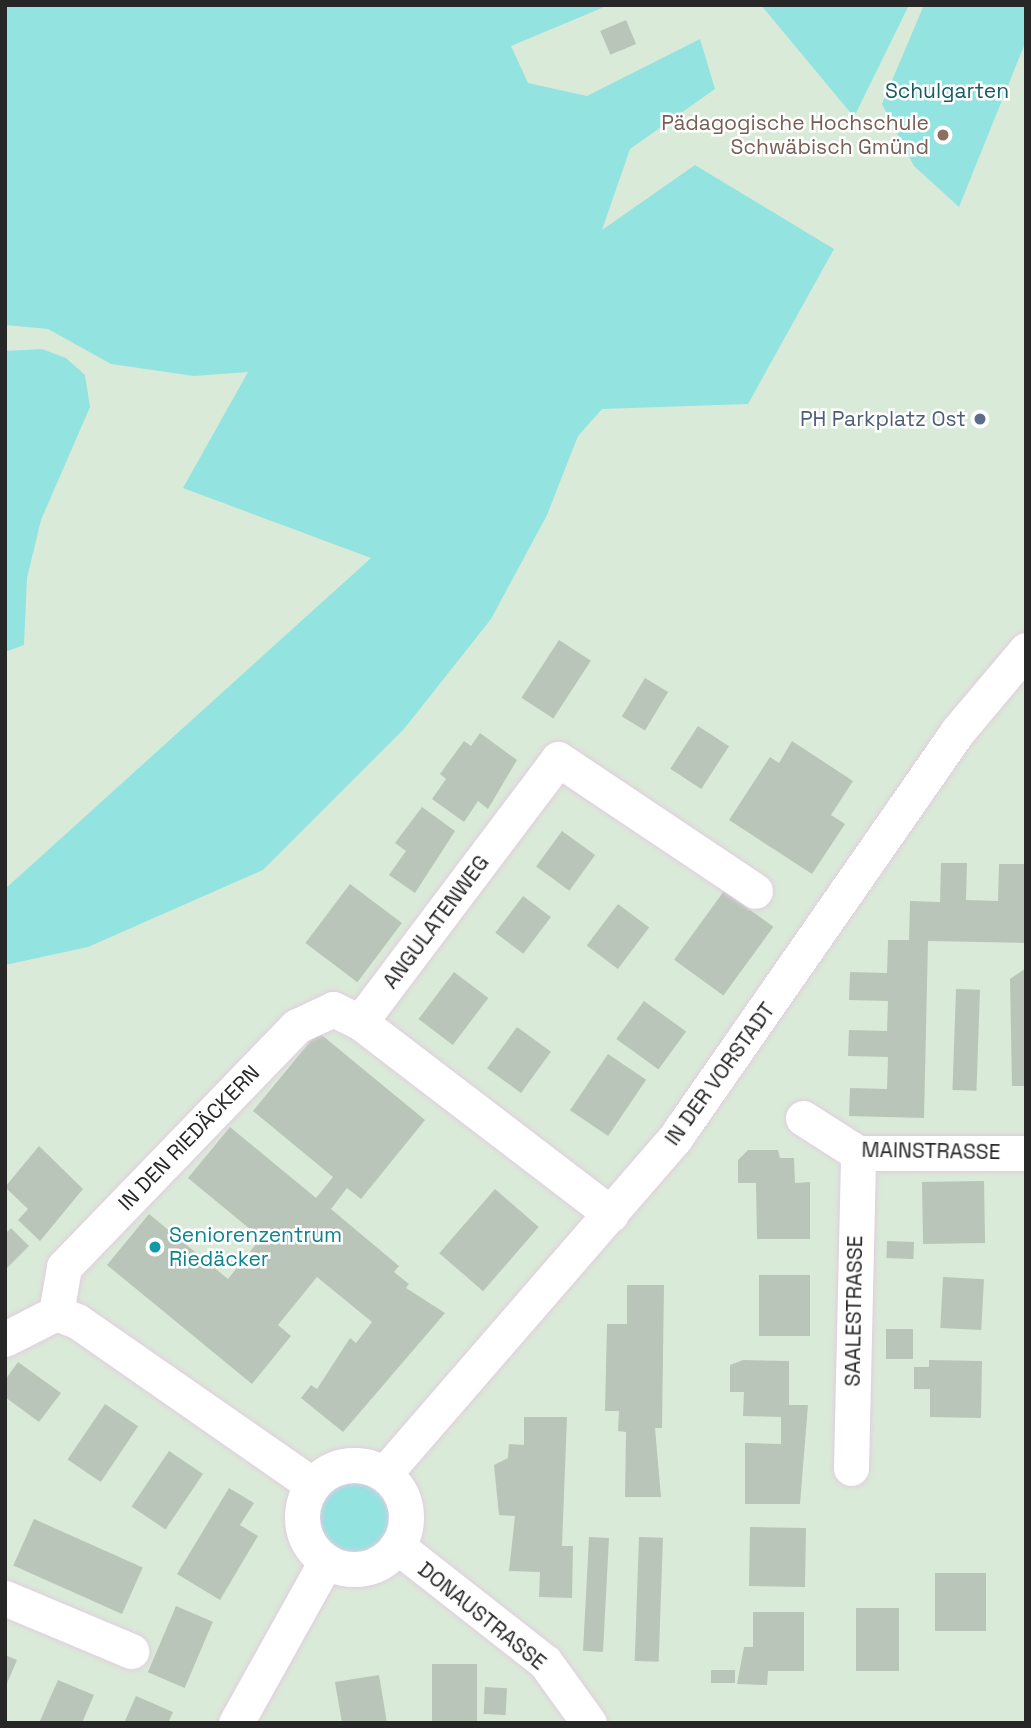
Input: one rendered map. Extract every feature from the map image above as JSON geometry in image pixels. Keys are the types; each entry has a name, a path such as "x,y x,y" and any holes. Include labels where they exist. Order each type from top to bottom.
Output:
{"street":[{"name":"IN DER VORSTADT","path":"384,1474 611,1214 737,1054 893,821 1026,650"},
{"name":"ANGULATENWEG","path":"360,1022 558,759 755,891"},
{"name":"IN DEN RIEDÄCKERN","path":"56,1313 64,1266 297,1026 333,1009 360,1022"},
{"path":"360,1022 611,1214"},
{"name":"MAINSTRASSE","path":"803,1118 858,1153 1026,1153"},
{"name":"SAALESTRASSE","path":"851,1468 858,1153"},
{"path":"5,1339 56,1313 99,1334 313,1485"},
{"path":"354,1465 384,1474 403,1500 397,1546 372,1566 326,1560 305,1534 305,1500 313,1485 354,1465"},
{"name":"DONAUSTRASSE","path":"397,1546 545,1662 589,1723"},
{"path":"236,1723 326,1560"},
{"path":"5,1598 131,1651"}],"green space":[{"path":"5,5 609,5 511,46 528,83 587,96 700,39 715,89 630,149 602,230 695,165 834,249 748,404 602,409 578,436 547,515 491,619 404,729 263,870 88,947 5,965 5,889 371,558 183,488 248,372 194,376 111,364 48,329 5,325"},
{"path":"761,5 909,5 854,117"},
{"name":"Schulgarten","path":"924,5 1026,5 1026,41 959,207 914,166 882,104"},
{"path":"42,349 66,358 85,375 90,407 41,520 27,578 24,645 5,652 5,351"},
{"path":"355,1481 370,1484 382,1492 390,1504 393,1519 390,1534 382,1546 370,1554 355,1557 340,1554 328,1546 320,1534 317,1519 320,1504 328,1492 340,1484"}],"building":[{"path":"626,20 636,44 610,55 600,31"},
{"path":"559,640 591,661 553,719 521,698"},
{"path":"645,678 668,692 645,730 622,717"},
{"path":"698,726 729,746 701,789 670,769"},
{"path":"480,733 517,760 488,809 478,801 464,822 432,799 446,779 440,774 464,741 471,746"},
{"path":"792,741 853,781 831,815 845,824 812,874 729,820 770,757 779,763"},
{"path":"422,807 455,831 415,893 389,875 406,851 395,843"},
{"path":"562,831 595,855 569,891 536,867"},
{"path":"941,863 967,863 966,900 998,901 999,864 1024,864 1026,943 928,941 924,1118 849,1116 850,1088 887,1089 888,1057 848,1056 849,1030 887,1031 888,1001 849,1000 850,972 887,973 888,940 909,940 910,901 940,902"},
{"path":"350,884 402,923 357,982 305,943"},
{"path":"724,891 773,927 723,996 674,960"},
{"path":"523,896 551,917 523,954 495,933"},
{"path":"618,904 649,927 618,969 587,946"},
{"path":"1026,968 1026,1086 1012,1086 1010,979"},
{"path":"454,972 488,998 453,1045 418,1019"},
{"path":"956,989 980,990 976,1091 952,1090"},
{"path":"644,1001 686,1032 658,1070 616,1039"},
{"path":"517,1027 551,1052 521,1093 487,1068"},
{"path":"318,1032 425,1120 361,1199 347,1188 331,1209 399,1266 394,1272 409,1284 406,1288 445,1313 343,1432 301,1398 311,1385 317,1389 350,1338 356,1343 372,1322 317,1277 278,1325 291,1336 252,1384 107,1265 149,1214 228,1279 261,1238 188,1178 230,1127 316,1198 333,1177 253,1111"},
{"path":"608,1054 646,1080 608,1136 570,1110"},
{"path":"39,1146 83,1189 40,1241 18,1220 28,1209 5,1187"},
{"path":"748,1150 778,1150 780,1158 794,1158 795,1183 810,1182 810,1239 757,1239 756,1183 738,1183 738,1160"},
{"path":"984,1181 985,1243 923,1244 922,1182"},
{"path":"495,1189 539,1227 483,1291 439,1253"},
{"path":"11,1228 29,1246 5,1270 5,1234"},
{"path":"887,1241 914,1242 913,1259 886,1258"},
{"path":"759,1275 810,1275 810,1336 759,1336"},
{"path":"943,1277 984,1279 981,1330 940,1328"},
{"path":"627,1285 664,1285 662,1428 655,1428 661,1497 625,1497 626,1432 618,1431 619,1411 605,1411 607,1324 627,1324"},
{"path":"886,1329 913,1329 913,1359 886,1359"},
{"path":"743,1360 789,1361 789,1405 808,1405 800,1504 745,1504 745,1443 781,1444 781,1417 743,1416 744,1392 730,1392 730,1365"},
{"path":"929,1360 982,1361 981,1418 930,1417 930,1389 914,1389 914,1367 929,1367"},
{"path":"18,1362 61,1393 39,1422 5,1397 5,1380"},
{"path":"105,1404 138,1426 101,1482 68,1460"},
{"path":"524,1417 567,1417 562,1546 573,1546 572,1598 539,1597 540,1572 509,1571 515,1516 499,1515 494,1465 508,1458 509,1444 524,1445"},
{"path":"169,1451 203,1474 166,1529 132,1507"},
{"path":"229,1488 254,1503 240,1525 258,1536 220,1600 177,1574"},
{"path":"34,1519 143,1567 122,1614 13,1566"},
{"path":"750,1527 806,1528 805,1587 749,1586"},
{"path":"589,1537 609,1538 603,1652 583,1651"},
{"path":"639,1537 663,1538 659,1662 635,1661"},
{"path":"935,1573 986,1573 986,1631 935,1631"},
{"path":"176,1606 213,1622 185,1688 148,1672"},
{"path":"856,1608 899,1608 899,1671 856,1671"},
{"path":"753,1612 804,1612 804,1671 768,1671 767,1685 737,1684 744,1647 753,1647"},
{"path":"5,1655 17,1660 5,1688"},
{"path":"432,1664 477,1664 477,1723 432,1723"},
{"path":"711,1670 735,1670 735,1683 711,1683"},
{"path":"379,1675 387,1723 342,1723 335,1682"},
{"path":"58,1680 94,1695 82,1723 39,1723"},
{"path":"485,1687 507,1688 506,1715 484,1714"},
{"path":"136,1696 173,1712 168,1723 124,1723"}],"place":[{"name":"Pädagogische Hochschule Schwäbisch Gmünd","path":"943,135"},
{"name":"PH Parkplatz Ost","path":"980,419"},
{"name":"Seniorenzentrum Riedäcker","path":"155,1247"}]}
